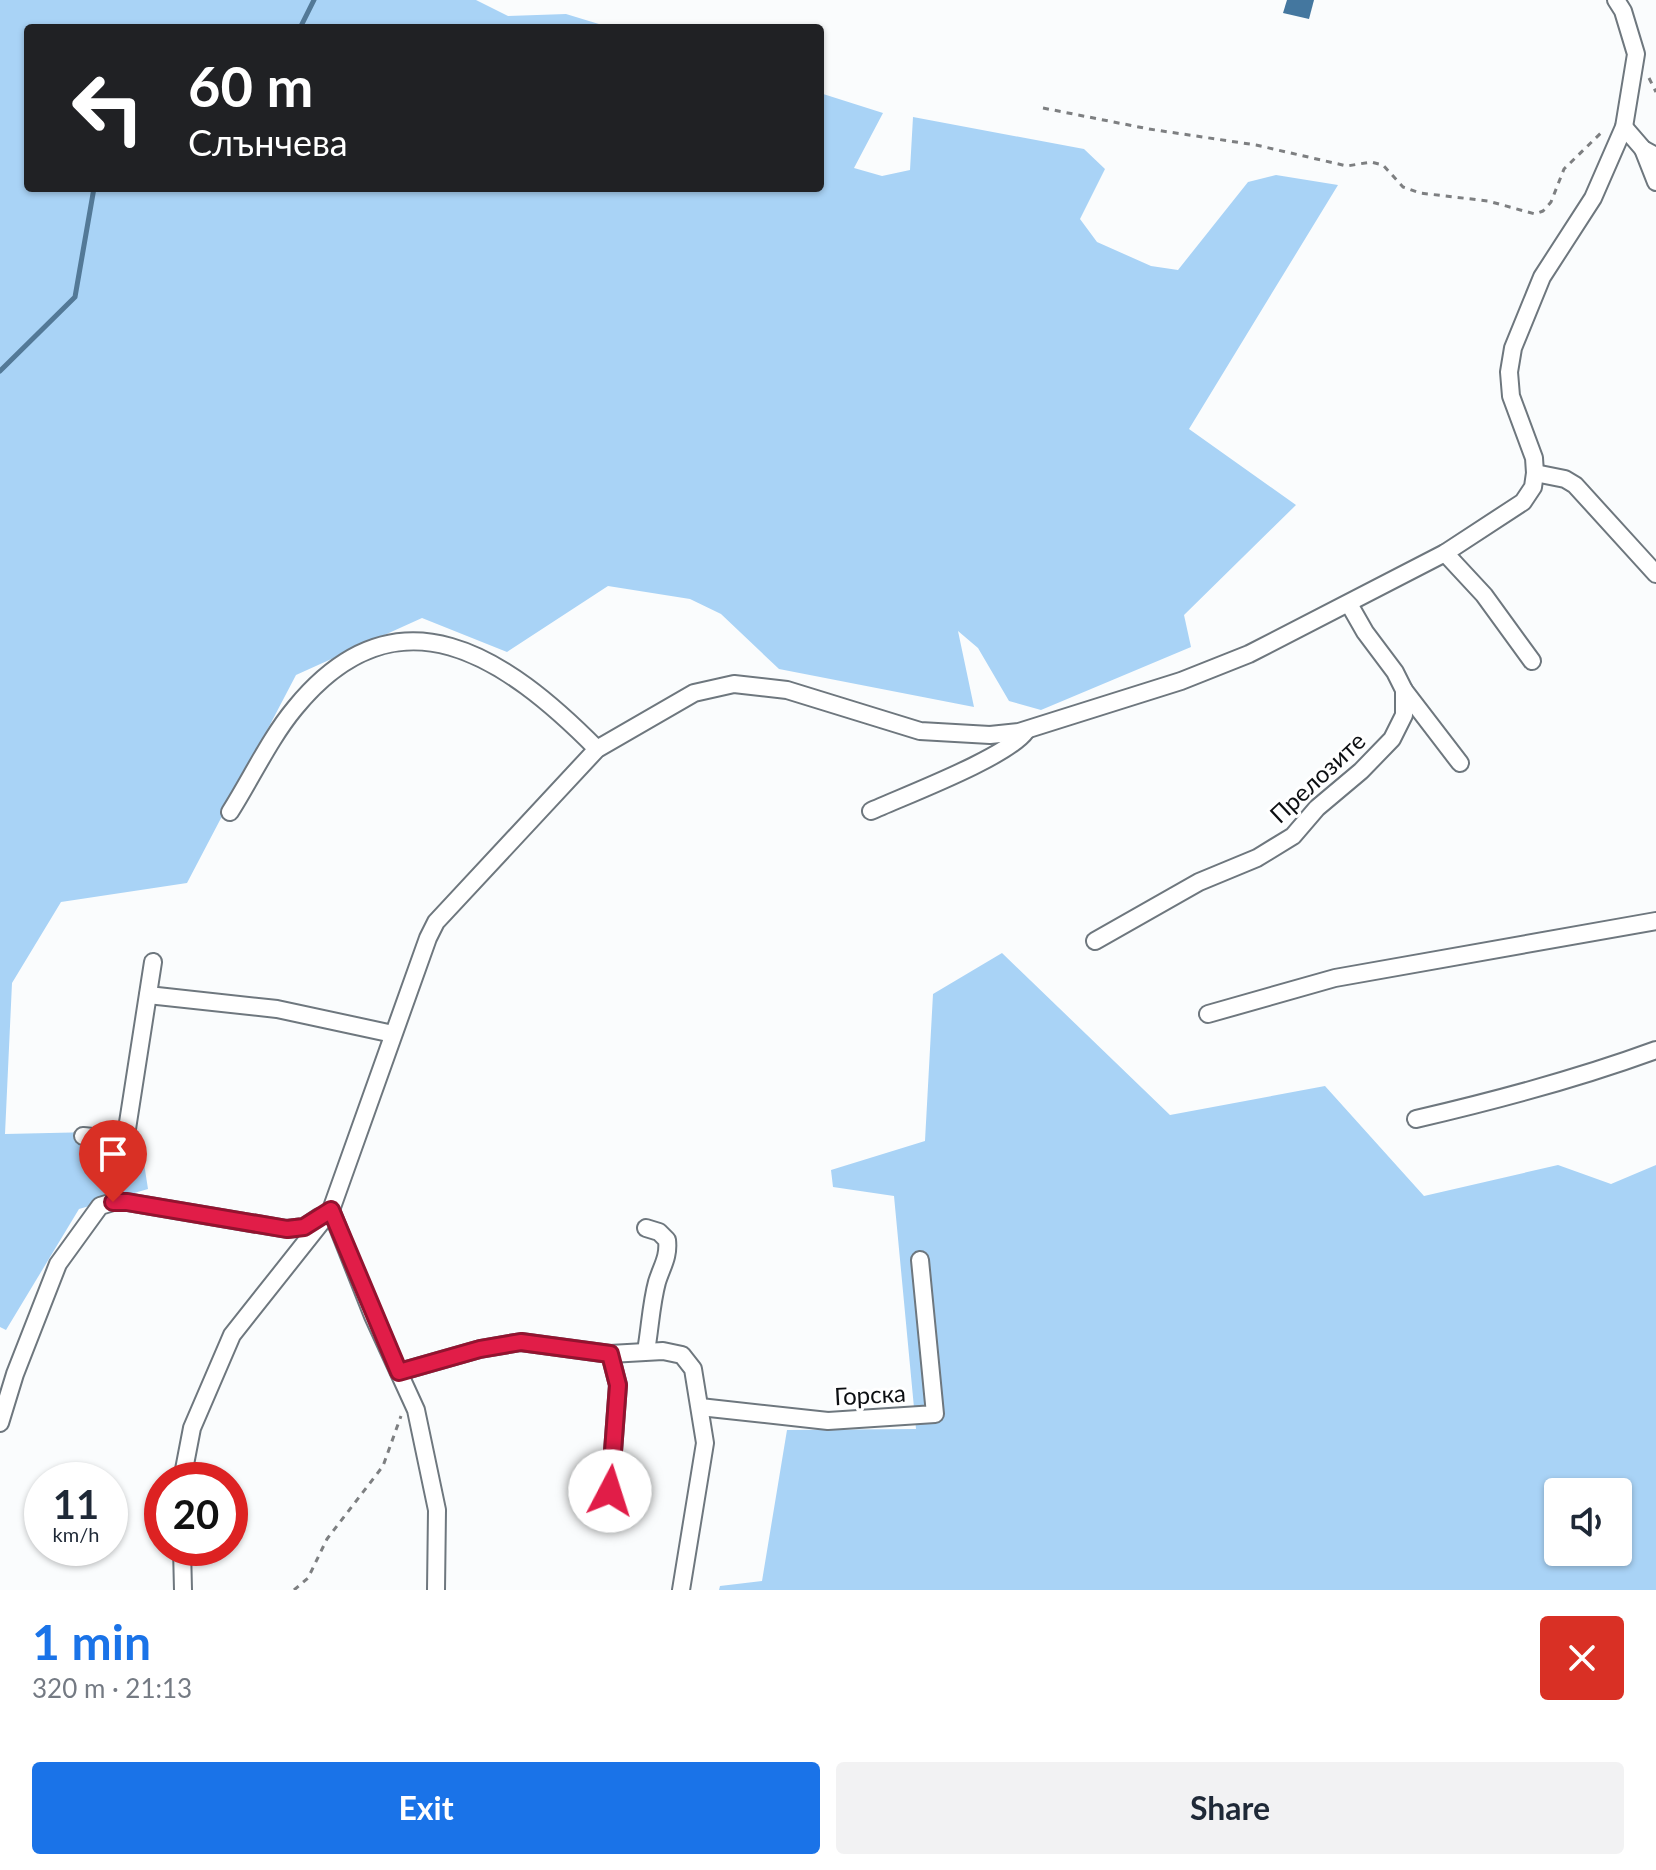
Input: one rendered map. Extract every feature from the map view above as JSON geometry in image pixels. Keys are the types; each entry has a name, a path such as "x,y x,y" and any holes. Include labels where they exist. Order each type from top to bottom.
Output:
{"street":[{"path":"185,1462 192,1428 232,1335 331,1210 436,922 597,749 694,693 734,684 787,690 920,731 990,735 1027,730 1181,681 1249,654 1445,553 1523,502 1533,487 1535,473 1534,458 1511,396 1509,372 1513,348 1542,277 1593,198 1615,127 1636,54 1623,11 1616,0"},
{"path":"1615,127 1649,153 1656,182"},
{"path":"1535,473 1565,479 1575,485 1656,574"},
{"path":"1445,553 1484,595 1532,661"},
{"path":"1349,604 1404,690 1460,763"},
{"path":"230,812 292,711 308,693 352,657 376,647 421,640 450,645 472,655 527,686 563,715 597,749"},
{"name":"Прелозите","path":"1095,941 1199,882 1257,858 1293,836 1317,808 1361,771 1392,739 1404,715 1404,690"},
{"path":"871,811 947,779 1005,748 1027,730"},
{"path":"1208,1014 1335,978 1656,921"},
{"path":"83,1136 116,1137 127,1129 153,962"},
{"path":"148,995 277,1009 393,1034"},
{"path":"1416,1119 1521,1094 1656,1050"},
{"path":"0,1423 15,1374 58,1264 100,1206 127,1202 287,1229 304,1227 331,1210"},
{"path":"331,1210 416,1410 437,1510 436,1590"},
{"path":"646,1228 659,1232 667,1240 668,1258 656,1284 646,1351"},
{"name":"Горска","path":"700,1407 828,1421 935,1414 920,1260"},
{"path":"399,1372 480,1349 521,1342 610,1354 663,1351 682,1355 693,1369 705,1443 681,1590"},
{"path":"610,1354 618,1385 610,1491"},
{"path":"182,1566 183,1590"}],"path":[{"path":"1043,108 1149,129 1256,145 1347,166 1371,162 1383,165 1403,187 1412,190 1488,201 1535,214 1551,202 1564,169 1615,127"},
{"path":"294,1590 308,1578 327,1539 383,1466 409,1393"}],"shaded area":[{"path":"0,0 476,0 508,16 566,14 599,24 24,24 24,192 824,192 824,94 883,113 854,168 882,176 910,170 913,117 1084,149 1105,169 1080,219 1097,242 1151,266 1178,270 1248,182 1276,175 1338,185 1189,429 1296,505 1184,615 1191,647 1041,710 1009,701 978,648 958,631 974,707 779,669 721,614 690,599 608,586 507,652 422,618 296,675 187,883 61,902 12,983 5,1134 139,1131 148,1189 79,1209 6,1330 0,1327"},
{"path":"1002,953 1170,1115 1325,1086 1424,1196 1558,1165 1611,1184 1656,1165 1656,1590 719,1590 720,1586 762,1581 787,1430 916,1429 894,1196 833,1187 831,1170 925,1141 933,994"}],"building":[{"path":"1287,0 1314,0 1309,19 1283,13"}],"waterway":[{"path":"302,24 314,0"},
{"path":"0,371 75,297 93,192"}],"route":[{"path":"113,1202 287,1229 304,1227 331,1210 399,1372 480,1349 521,1342 554,1344 610,1354 618,1385 610,1491"}]}
